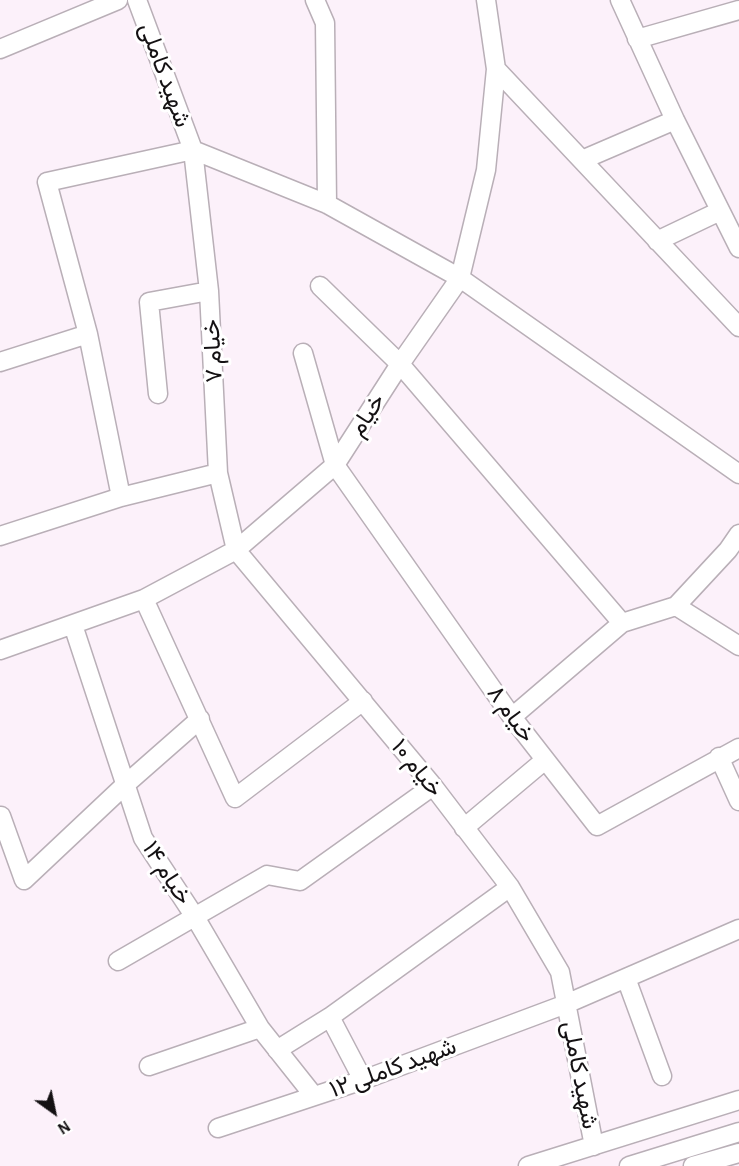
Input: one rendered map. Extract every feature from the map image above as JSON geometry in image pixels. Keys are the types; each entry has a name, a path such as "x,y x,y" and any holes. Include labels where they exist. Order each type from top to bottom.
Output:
{"street":[{"path":"0,49 118,0"},
{"name":"شهید کاملی","path":"137,0 193,150"},
{"path":"315,0 325,23 327,204"},
{"name":"خیام","path":"0,650 144,600 236,550 335,465 400,364 460,278 486,170 496,69 486,0"},
{"path":"620,0 675,120 739,248"},
{"path":"637,39 739,10"},
{"path":"496,69 739,327"},
{"path":"582,160 675,120"},
{"path":"121,497 88,334 47,182 193,150 327,204 460,278 739,474"},
{"name":"خیام ۷","path":"193,150 209,291 218,473 236,550"},
{"path":"657,241 720,211"},
{"path":"320,286 400,364 622,623"},
{"path":"158,394 149,302 209,291"},
{"path":"0,362 88,334"},
{"name":"خیام ۸","path":"303,353 335,465 512,717 597,826 739,748"},
{"path":"0,536 121,497 218,473"},
{"path":"512,717 622,623 676,606 728,550 739,534"},
{"name":"خیام ۱۰","path":"236,550 433,786 510,887 560,972 566,1005"},
{"path":"144,600 235,798 363,701"},
{"path":"676,606 739,646"},
{"name":"خیام ۱۴","path":"73,625 143,838 195,917 260,1028 314,1096"},
{"path":"1,816 24,880 200,718"},
{"path":"719,757 739,801"},
{"path":"464,828 545,760"},
{"path":"118,962 267,875 300,881 433,786"},
{"path":"277,1050 330,1017 510,887"},
{"name":"شهید کاملی ۱۲","path":"218,1128 363,1080 566,1005 739,929"},
{"path":"626,978 662,1076"},
{"name":"شهید کاملی","path":"566,1005 594,1146"},
{"path":"330,1017 363,1080"},
{"path":"149,1066 260,1028"},
{"path":"528,1166 739,1100"},
{"path":"629,1166 739,1132"},
{"path":"693,1166 739,1153"}]}
